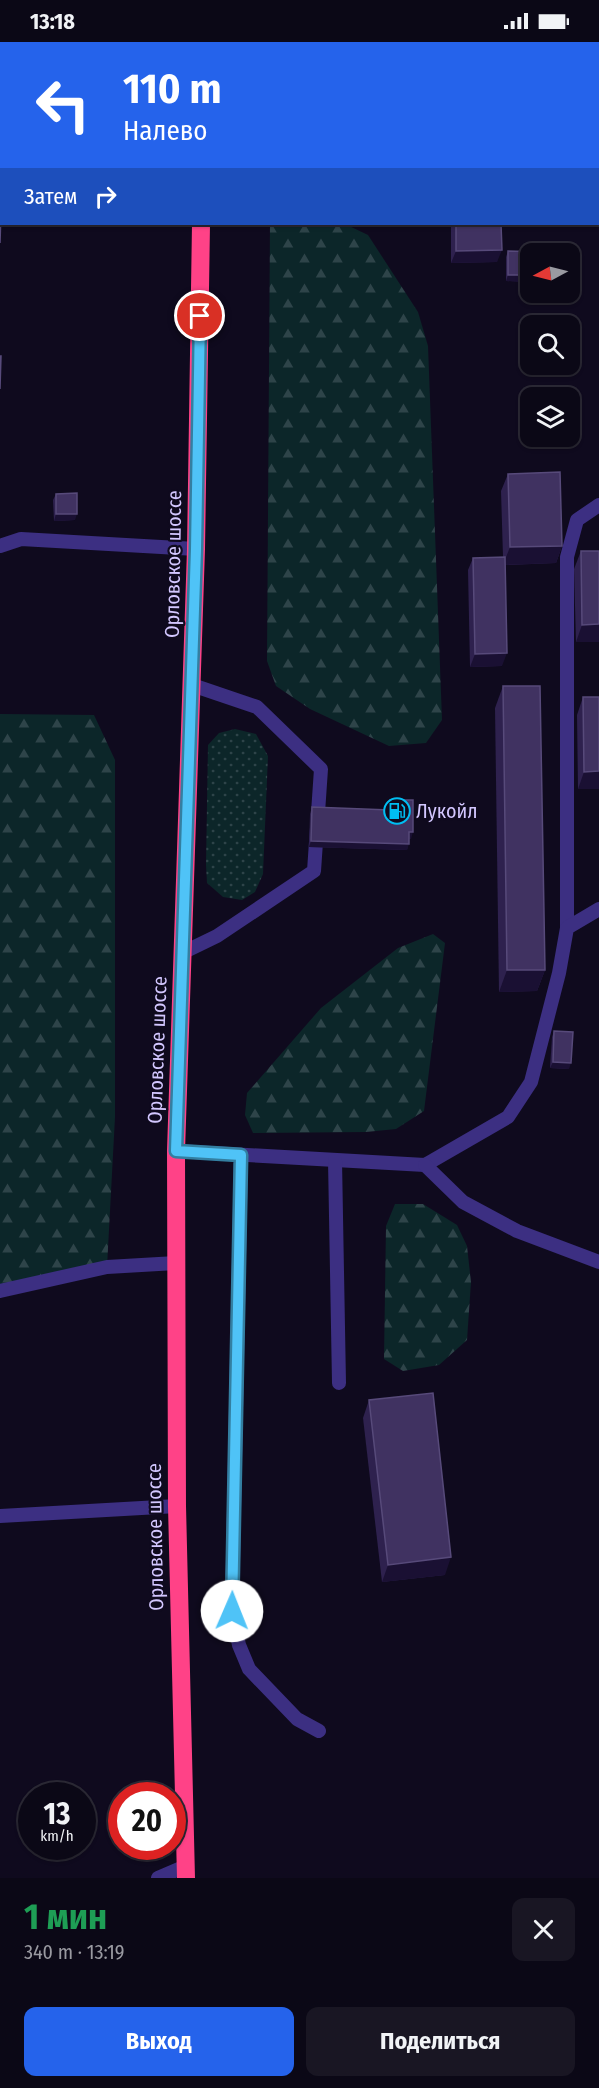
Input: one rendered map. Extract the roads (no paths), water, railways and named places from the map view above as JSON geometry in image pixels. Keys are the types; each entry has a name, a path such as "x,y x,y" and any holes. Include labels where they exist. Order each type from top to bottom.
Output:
{"highway":[{"name":"Орловское шоссе","path":"186,1872 177,1506 176,1151 196,549 201,225"}],"lane":[{"path":"176,1151 425,1165 508,1117 531,1082 559,973 567,928 567,557 577,520 599,506"},
{"path":"0,546 21,539 196,549"},
{"path":"182,953 217,936 314,871 321,769 257,707 192,684"},
{"path":"567,928 599,909"},
{"path":"241,1155 232,1611 239,1645 249,1669 297,1719 320,1731"},
{"path":"335,1160 339,1383"},
{"path":"425,1165 463,1202 518,1231 599,1262"},
{"path":"0,1291 106,1267 176,1263"},
{"path":"0,1516 177,1506"},
{"path":"158,1878 186,1872"}],"place":[{"name":"Лукойл","path":"397,811"}]}
